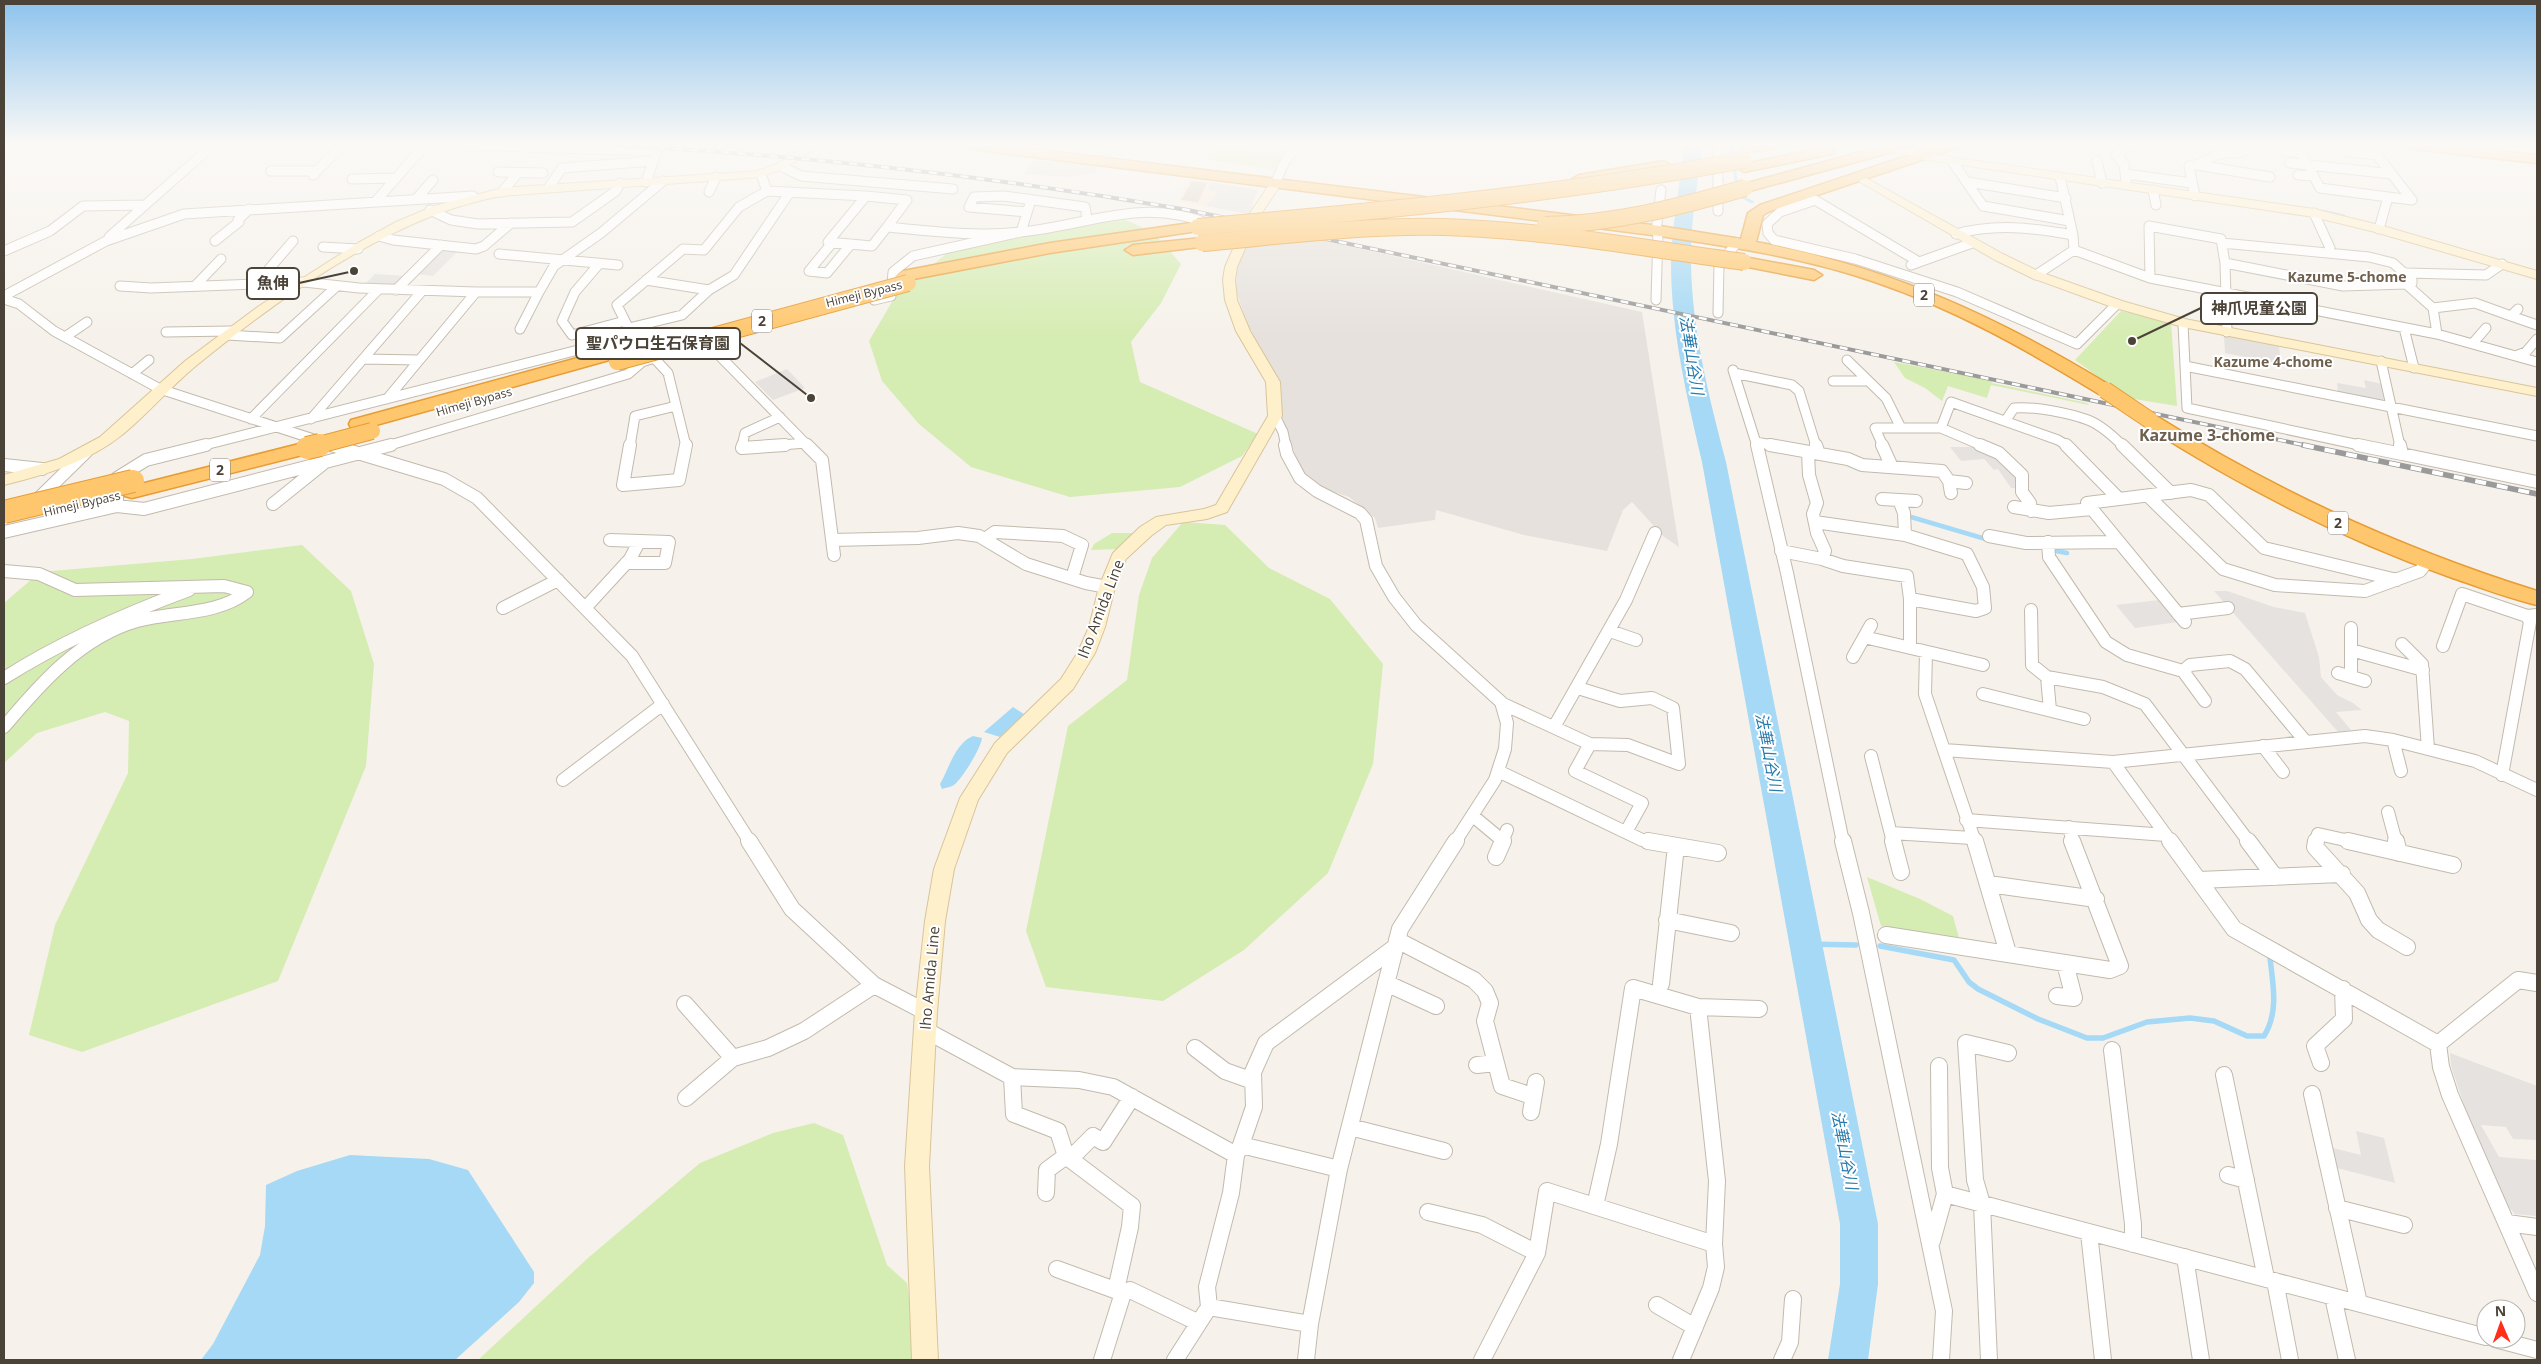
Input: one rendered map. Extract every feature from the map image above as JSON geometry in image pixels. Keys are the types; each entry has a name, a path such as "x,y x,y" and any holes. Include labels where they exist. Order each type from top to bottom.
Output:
{"highway":[{"path":"1409,209 1453,216 1547,225 1604,222 1674,209"},
{"name":"2","path":"1471,209 1736,243 1848,269 1930,297 2027,342 2239,475 2298,505 2428,561 2537,598"},
{"name":"Himeji Bypass","path":"905,279 928,278 1072,257 1200,235 1484,209"},
{"path":"1736,243 1756,213 1768,209"},
{"path":"1200,235 1443,227 1546,236 1744,262 1897,293 1930,297"},
{"name":"Himeji Bypass","path":"4,512 301,444 615,357 1007,253 1116,236 1200,235"},
{"name":"Himeji Bypass","path":"4,523 128,484"}],"main road":[{"path":"4,480 42,469 86,452 117,432 160,389 229,333 358,248 404,221 434,209"},
{"path":"1259,209 1239,247 1228,280 1231,300 1243,331 1273,382 1275,416"},
{"path":"1913,209 1972,243 2036,275 2117,304 2183,323 2537,392"},
{"path":"2283,209 2314,213 2379,228 2537,275"},
{"name":"Iho Amida Line","path":"925,1360 917,1166 925,1021 934,921 944,870 969,798 1001,748 1067,684 1090,644 1107,587 1119,557 1146,531 1162,522 1207,514 1222,508 1275,416"}],"street":[{"path":"4,252 50,231 79,209"},
{"path":"106,241 140,209"},
{"path":"215,241 239,222 249,209"},
{"path":"4,297 106,241 184,214 255,209"},
{"path":"430,210 452,220 478,224 572,222 591,209"},
{"path":"520,329 554,266 601,233 630,209"},
{"path":"642,362 629,328 617,305 683,249 704,250 738,209"},
{"path":"117,506 128,484 146,460 387,399 629,328 682,315 709,290 734,274 779,209"},
{"path":"856,209 828,242 872,246 901,209"},
{"path":"988,209 1027,212"},
{"path":"1021,232 1028,209"},
{"path":"1085,209 1087,219"},
{"path":"1656,300 1659,209"},
{"path":"1790,209 1780,212 1767,224 1768,233 1774,240 1895,271 1957,292 2076,344 2117,304"},
{"path":"1830,209 1919,262"},
{"path":"1998,209 2070,221"},
{"path":"2068,209 2074,250"},
{"path":"2379,228 2385,209"},
{"path":"86,452 4,532 117,506 144,509 355,453 373,450 628,374 642,362 654,358 841,306 892,296 893,272 913,256 1087,219 1139,212 1182,214 1211,223 1239,247"},
{"path":"2314,213 2330,248"},
{"path":"379,236 393,240 476,249 484,246 511,222"},
{"path":"1956,234 1980,226 2019,227 2073,235"},
{"path":"2150,278 2149,226 2221,241 2369,257 2393,263 2406,273 2412,280 2412,283 2344,286 2225,263"},
{"path":"887,227 952,232 1021,232"},
{"path":"2220,228 2225,263 2227,332"},
{"path":"911,252 937,246 952,232"},
{"path":"256,284 294,241"},
{"path":"832,242 809,270 827,273 851,244"},
{"path":"1718,313 1719,264 1736,243"},
{"path":"1895,271 1972,243"},
{"path":"396,290 441,245"},
{"path":"323,247 358,248"},
{"path":"2036,275 2074,250"},
{"path":"2074,250 2150,278 2437,334 2518,355 2537,362"},
{"path":"499,254 618,265"},
{"path":"194,286 221,260"},
{"path":"599,264 575,292 562,321 572,334 629,328"},
{"path":"2406,273 2486,275 2502,264"},
{"path":"646,280 709,290"},
{"path":"120,286 194,286 304,282 396,290 539,292"},
{"path":"2406,284 2432,308 2437,334"},
{"path":"166,332 229,333 280,338 286,335 337,286"},
{"path":"251,420 379,289"},
{"path":"311,419 422,291"},
{"path":"387,399 476,292"},
{"path":"4,297 19,304 65,337 160,389 355,453 444,479 477,498 632,656 792,909 874,985 925,1021 1012,1077 1079,1080 1112,1087 1238,1150 1339,1169"},
{"path":"2432,308 2475,303 2514,312 2537,325"},
{"path":"65,337 88,322"},
{"path":"2183,323 2187,408 2537,482"},
{"path":"2404,328 2414,368"},
{"path":"2473,343 2486,328"},
{"path":"2518,355 2526,352 2537,339"},
{"path":"707,343 822,460 834,555"},
{"path":"654,358 668,373 686,444 679,480 623,485 635,416 676,406"},
{"path":"363,359 418,360"},
{"path":"132,374 149,360"},
{"path":"1847,360 1886,398 1901,428"},
{"path":"2381,361 2402,454"},
{"path":"2185,366 2537,436"},
{"path":"1822,558 1825,552 1813,514 1817,502 1807,486 1808,469 1813,452 1799,391 1792,385 1734,371 1756,442 1781,551 1931,1243 1944,1311 1941,1360"},
{"path":"1834,381 1868,380"},
{"path":"1940,428 1951,402 2006,420 2070,447 2119,499"},
{"path":"2006,420 2014,408 2025,407 2088,420 2113,436 2171,493"},
{"path":"1275,416 1283,432 1287,454 1300,478 1316,491 1360,513 1366,520 1376,566 1400,604 1416,625 1488,688 1501,703 1507,723 1505,749 1495,780 1400,929 1339,1169 1310,1324 1306,1360"},
{"path":"780,417 745,433 742,448 806,443"},
{"path":"1892,467 1875,428 1940,428 1999,453 2022,475 2022,492 2030,503 2031,511"},
{"path":"1756,442 1813,452 1854,461 1862,465 1942,471 1950,487 1966,483"},
{"path":"273,504 328,460"},
{"path":"4,465 42,469"},
{"path":"4,503 44,494 128,484"},
{"path":"2228,608 2182,618 2087,503 2191,490 2209,495 2264,548 2397,580"},
{"path":"2148,496 2223,568 2275,585 2366,591 2420,571 2428,561"},
{"path":"1882,499 1916,501"},
{"path":"1898,500 1904,513 1905,535"},
{"path":"2014,508 2048,513 2092,509"},
{"path":"1815,522 1905,535 1967,554 1981,579 1986,602 1985,608 1976,611 1910,598"},
{"path":"985,539 995,532 1063,536 1082,545 1072,578"},
{"path":"832,540 918,538 958,533 980,536 1026,564 1107,587"},
{"path":"1554,727 1610,631 1633,586 1639,567 1655,533"},
{"path":"1989,536 2026,543 2118,542"},
{"path":"610,540 669,542 665,563 626,563"},
{"path":"586,608 626,563 639,542"},
{"path":"2048,542 2049,557 2106,642 2128,655 2183,671 2205,701"},
{"path":"1781,551 1822,558 1843,566 1907,576 1910,598 1910,646"},
{"path":"4,571 39,574 75,590 224,586 247,592 238,600 216,608 176,612 119,628 54,671 28,697 4,727"},
{"path":"503,608 558,580"},
{"path":"4,678 69,639 140,608 201,586"},
{"path":"2444,646 2462,594 2532,616 2502,775"},
{"path":"2031,610 2032,665 2047,677 2103,686 2145,704 2274,877"},
{"path":"1853,657 1871,626"},
{"path":"2350,628 2351,650 2344,675 2365,681"},
{"path":"1610,631 1636,640"},
{"path":"1864,637 1910,646 1926,653 1983,665"},
{"path":"2402,644 2422,664 2428,749"},
{"path":"2351,650 2410,668 2423,670"},
{"path":"1926,653 1925,694 1989,884 2008,953"},
{"path":"2183,671 2190,665 2230,661 2245,669 2306,742"},
{"path":"2047,677 2050,710"},
{"path":"1501,703 1590,744 1628,745 1679,764 1673,708 1652,698 1620,701 1578,688"},
{"path":"1983,694 2084,719"},
{"path":"563,780 663,704"},
{"path":"1944,750 2113,762 2365,736 2393,740 2475,761 2537,790"},
{"path":"2393,740 2401,771"},
{"path":"1590,744 1575,771 1642,803 1626,832"},
{"path":"2263,746 2283,772"},
{"path":"1871,756 1901,872"},
{"path":"2113,762 2234,929 2343,988 2438,1044"},
{"path":"1498,771 1642,840 1718,853"},
{"path":"2388,812 2400,853"},
{"path":"1473,816 1505,836 1496,857"},
{"path":"1966,820 2069,827 2150,836 2166,834"},
{"path":"1886,935 2110,970 2120,966 2073,843 2069,827"},
{"path":"1892,833 1972,838"},
{"path":"2408,946 2378,930 2370,920 2357,893 2315,846 2318,834 2453,865"},
{"path":"1661,984 1676,846"},
{"path":"2199,880 2342,874"},
{"path":"1989,884 2096,899"},
{"path":"1667,920 1730,933"},
{"path":"1396,944 1474,980 1485,991 1490,1003 1484,1021 1502,1086 1533,1097"},
{"path":"1175,1360 1197,1322 1209,1306 1207,1287 1231,1193 1238,1150 1254,1107 1253,1081 1256,1062 1266,1043 1396,944"},
{"path":"2057,996 2074,998 2065,963"},
{"path":"2438,1044 2518,980 2537,983"},
{"path":"1386,983 1436,1006"},
{"path":"686,1098 733,1058 768,1048 804,1031 874,985"},
{"path":"1595,1206 1609,1144 1633,988 1698,1007 1759,1009"},
{"path":"2321,1063 2315,1046 2344,1019 2343,988"},
{"path":"684,1004 733,1058"},
{"path":"1681,1360 1711,1288 1716,1267 1714,1244 1717,1181 1698,1007"},
{"path":"1989,1360 1982,1204 1975,1180 1966,1043 2008,1053"},
{"path":"2438,1044 2441,1067 2450,1095 2537,1293"},
{"path":"1195,1048 1224,1071 1253,1081"},
{"path":"2112,1050 2133,1224 2133,1244"},
{"path":"1477,1065 1496,1062"},
{"path":"1931,1243 1945,1194 1940,1168 1939,1066"},
{"path":"2224,1075 2246,1180 2290,1360"},
{"path":"1012,1077 1014,1114 1058,1131 1068,1157 1132,1206 1132,1218 1119,1269 1120,1292 1102,1360"},
{"path":"2312,1094 2359,1303"},
{"path":"1046,1193 1048,1170 1068,1157 1093,1136 1103,1142 1132,1097"},
{"path":"1350,1127 1444,1151"},
{"path":"2228,1175 2246,1180"},
{"path":"1483,1360 1537,1253 1547,1192 1714,1244"},
{"path":"1945,1194 2476,1334"},
{"path":"2337,1208 2404,1225"},
{"path":"1428,1212 1482,1225 1537,1253"},
{"path":"2507,1224 2537,1227"},
{"path":"2089,1233 2103,1360"},
{"path":"2185,1257 2201,1360"},
{"path":"1057,1269 1120,1292 1130,1290 1197,1322"},
{"path":"2333,1297 2347,1360"},
{"path":"1782,1360 1790,1342 1793,1299"},
{"path":"1657,1305 1695,1327"},
{"path":"1209,1306 1310,1324"}],"shaded area":[{"path":"1220,209 1251,209 1249,214"},
{"path":"1220,209 1251,209 1249,214"},
{"path":"1308,237 1642,312 1679,547 1663,536 1632,502 1623,510 1607,551 1524,535 1436,510 1435,520 1378,528 1375,518 1349,497 1314,485 1301,470 1281,414 1279,382 1248,325 1236,291 1237,272 1245,243"},
{"path":"442,249 458,251 433,276 415,274"},
{"path":"375,274 405,276 394,287 365,284"},
{"path":"2224,335 2279,346 2281,364 2225,353"},
{"path":"787,369 805,388 773,400 755,382"},
{"path":"2364,380 2382,384 2384,399 2378,401 2338,393 2337,383 2366,388"},
{"path":"1950,447 1977,447 1994,454 2015,475 2016,488 2011,488 1998,469 1994,470 1984,459 1961,461"},
{"path":"2214,591 2227,591 2274,607 2305,613 2319,657 2321,677 2337,695 2362,710 2336,712 2351,730 2338,732"},
{"path":"2159,600 2178,622 2135,628 2116,605"},
{"path":"2450,1053 2537,1086 2537,1140 2513,1139 2506,1127 2481,1125 2499,1157 2536,1160 2537,1216 2515,1214 2505,1203 2467,1114 2451,1066"},
{"path":"2356,1131 2384,1138 2395,1183 2337,1168 2333,1148 2361,1155"}],"green space":[{"path":"1126,220 1154,233 1181,264 1161,303 1131,342 1140,382 1258,434 1242,456 1180,487 1070,497 971,467 919,424 882,381 869,341 896,295 946,254 1040,229"},
{"path":"2121,311 2171,322 2177,406 2128,398 2075,360"},
{"path":"1894,362 1991,380 1992,383 2087,403 2089,405 1991,385 1987,398 1948,386 1942,401 1925,388 1905,378"},
{"path":"1183,522 1225,525 1269,568 1330,599 1383,664 1373,764 1328,873 1244,950 1163,1001 1046,987 1026,931 1068,726 1127,680 1139,595 1152,558"},
{"path":"1112,533 1133,533 1120,549 1091,550 1094,544"},
{"path":"302,545 351,591 374,664 366,766 278,981 82,1052 29,1035 55,925 128,773 129,721 105,712 37,733 4,763 4,603 40,572 192,559"},
{"path":"1867,877 1920,899 1953,916 1959,938 1881,926"},
{"path":"814,1123 843,1135 887,1265 907,1283 914,1338 914,1360 478,1360 588,1258 700,1163 773,1133"}],"water":[{"path":"1013,707 1024,714 1000,737 984,732"},
{"path":"973,736 982,738 972,761 955,784 942,789 940,784 957,750 967,739"},
{"path":"350,1155 429,1159 468,1170 534,1272 534,1283 519,1302 455,1360 201,1360 213,1344 260,1255 265,1226 266,1185 297,1171"}],"waterway":[{"name":"法華山谷川","path":"1686,209 1681,262 1686,331 1694,382 1714,462 1859,1224 1859,1284 1848,1360"},
{"path":"2322,211 2344,216"},
{"path":"1911,517 1989,540"},
{"path":"2050,550 2067,553"},
{"path":"1806,944 1856,945"},
{"path":"1880,946 1954,960 1969,982 1978,989 2038,1019 2087,1038 2103,1038 2147,1022 2190,1018 2214,1021 2247,1036 2264,1036 2272,1017 2274,998 2270,958"}],"railway":[{"path":"1180,209 2308,446"},
{"path":"2303,445 2537,494"}],"place":[{"name":"魚伸","path":"354,271"},
{"name":"神爪児童公園","path":"2132,341"},
{"name":"聖パウロ生石保育園","path":"811,398"}],"district":[{"name":"Kazume 5-chome","path":"2347,277"},
{"name":"Kazume 4-chome","path":"2273,362"},
{"name":"Kazume 3-chome","path":"2207,435"}]}
